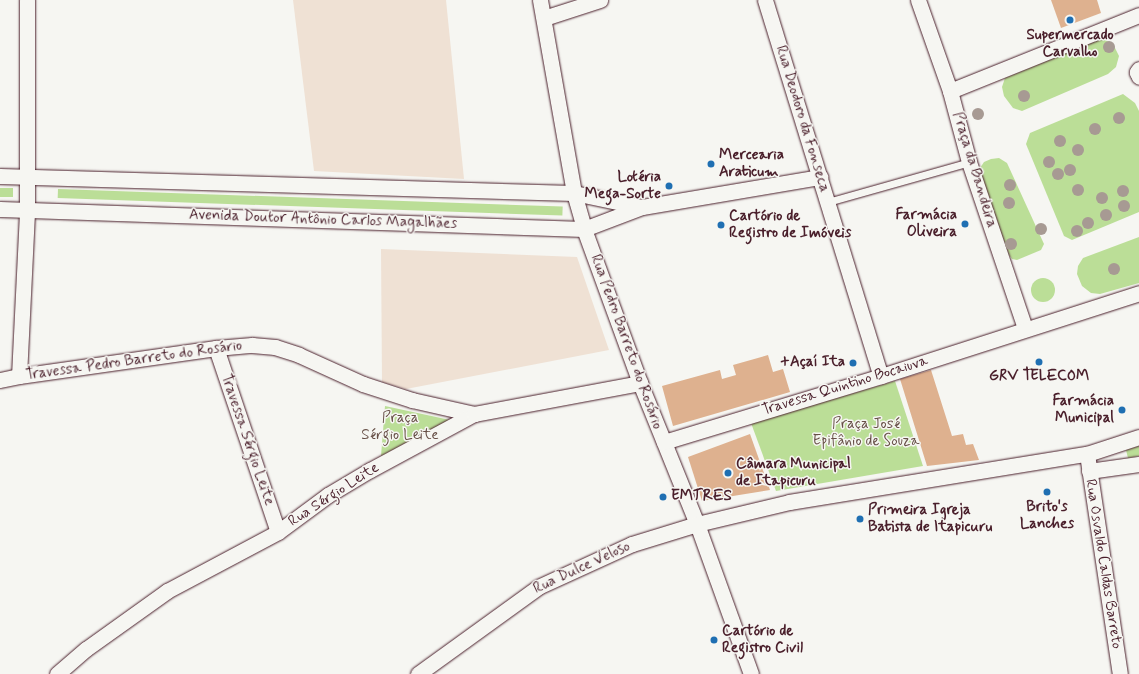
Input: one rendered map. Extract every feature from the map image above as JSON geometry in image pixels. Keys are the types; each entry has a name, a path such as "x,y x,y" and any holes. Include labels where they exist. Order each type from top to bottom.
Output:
{"street":[{"path":"19,376 27,210 27,0"},
{"name":"Rua Pedro Barreto do Rosário","path":"540,0 574,193 584,229 640,383 697,524 751,674"},
{"path":"544,18 600,0"},
{"name":"Rua Deodoro da Fonseca","path":"765,0 882,376"},
{"name":"Praça da Bandeira","path":"918,0 950,91 969,162 1025,328"},
{"path":"950,91 1139,15"},
{"name":"Avenida Doutor Antônio Carlos Magalhães","path":"0,176 574,193 642,207"},
{"name":"Avenida Doutor Antônio Carlos Magalhães","path":"0,209 584,229 642,207 820,177"},
{"path":"1025,328 1139,293"},
{"name":"Travessa Quintino Bocaiuva","path":"664,442 882,376 1025,328"},
{"name":"Travessa Pedro Barreto do Rosário","path":"0,380 216,348 252,345 275,347 299,355 363,384 412,400 474,414"},
{"name":"Travessa Sérgio Leite","path":"216,348 278,532"},
{"name":"Rua Sérgio Leite","path":"57,674 86,649 167,591 278,532 328,495 370,470 474,414 640,383"},
{"path":"697,524 789,502 1087,454 1139,437"},
{"name":"Rua Osvaldo Caldas Barreto","path":"1087,454 1120,674"},
{"path":"1089,471 1139,464"},
{"name":"Rua Dulce Veloso","path":"418,674 538,587 632,544 697,524"}],"lane":[{"path":"828,202 969,162"}],"shaded area":[{"path":"293,0 446,0 464,179 314,171"},
{"path":"381,249 577,257 609,350 406,389 382,382"}],"green space":[{"path":"1098,40 1106,40 1114,46 1119,56 1116,67 1108,74 1022,111 1013,108 1004,96 1002,87 1005,78"},
{"path":"1123,94 1135,103 1139,111 1139,212 1072,240 1064,236 1026,144 1030,133"},
{"path":"999,158 1007,163 1044,244 1041,250 1017,260 1012,259 1009,255 980,175 980,168 984,162"},
{"path":"0,188 13,188 13,197 0,197"},
{"path":"58,189 563,207 562,216 58,198"},
{"path":"1139,237 1139,283 1100,294 1091,293 1082,286 1077,274 1078,266 1083,258"},
{"path":"1043,278 1048,279 1054,285 1054,295 1048,301 1043,302 1038,301 1032,295 1031,290 1032,285 1038,279"},
{"name":"Praça José Epifânio de Souza","path":"895,381 923,466 776,491 751,423"},
{"name":"Praça Sérgio Leite","path":"385,406 450,420 381,456"},
{"path":"1139,446 1139,456 1128,458 1126,450"}],"building":[{"name":"Supermercado Carvalho","path":"1051,0 1097,0 1101,13 1061,28"},
{"path":"768,355 773,372 783,369 790,392 673,426 662,386 720,370 722,379 736,375 733,365"},
{"path":"931,370 952,436 963,434 966,445 973,444 979,460 927,466 900,379"},
{"name":"Câmara Municipal de Itapicuru","path":"750,434 770,490 702,501 688,457"}],"place":[{"name":"Supermercado Carvalho","path":"1070,20"},
{"name":"Mercearia Araticum","path":"711,164"},
{"name":"Lotéria Mega-Sorte","path":"669,186"},
{"name":"Farmácia Oliveira","path":"965,224"},
{"name":"Cartório de Registro de Imóveis","path":"721,225"},
{"name":"GRV TELECOM","path":"1039,362"},
{"name":"+Açaí Ita","path":"853,363"},
{"name":"Farmácia Municipal","path":"1122,410"},
{"name":"Câmara Municipal de Itapicuru","path":"728,473"},
{"name":"Brito's Lanches","path":"1047,492"},
{"name":"EMTRES","path":"663,497"},
{"name":"Primeira Igreja Batista de Itapicuru","path":"860,519"},
{"name":"Cartório de Registro Civil","path":"714,640"}]}
